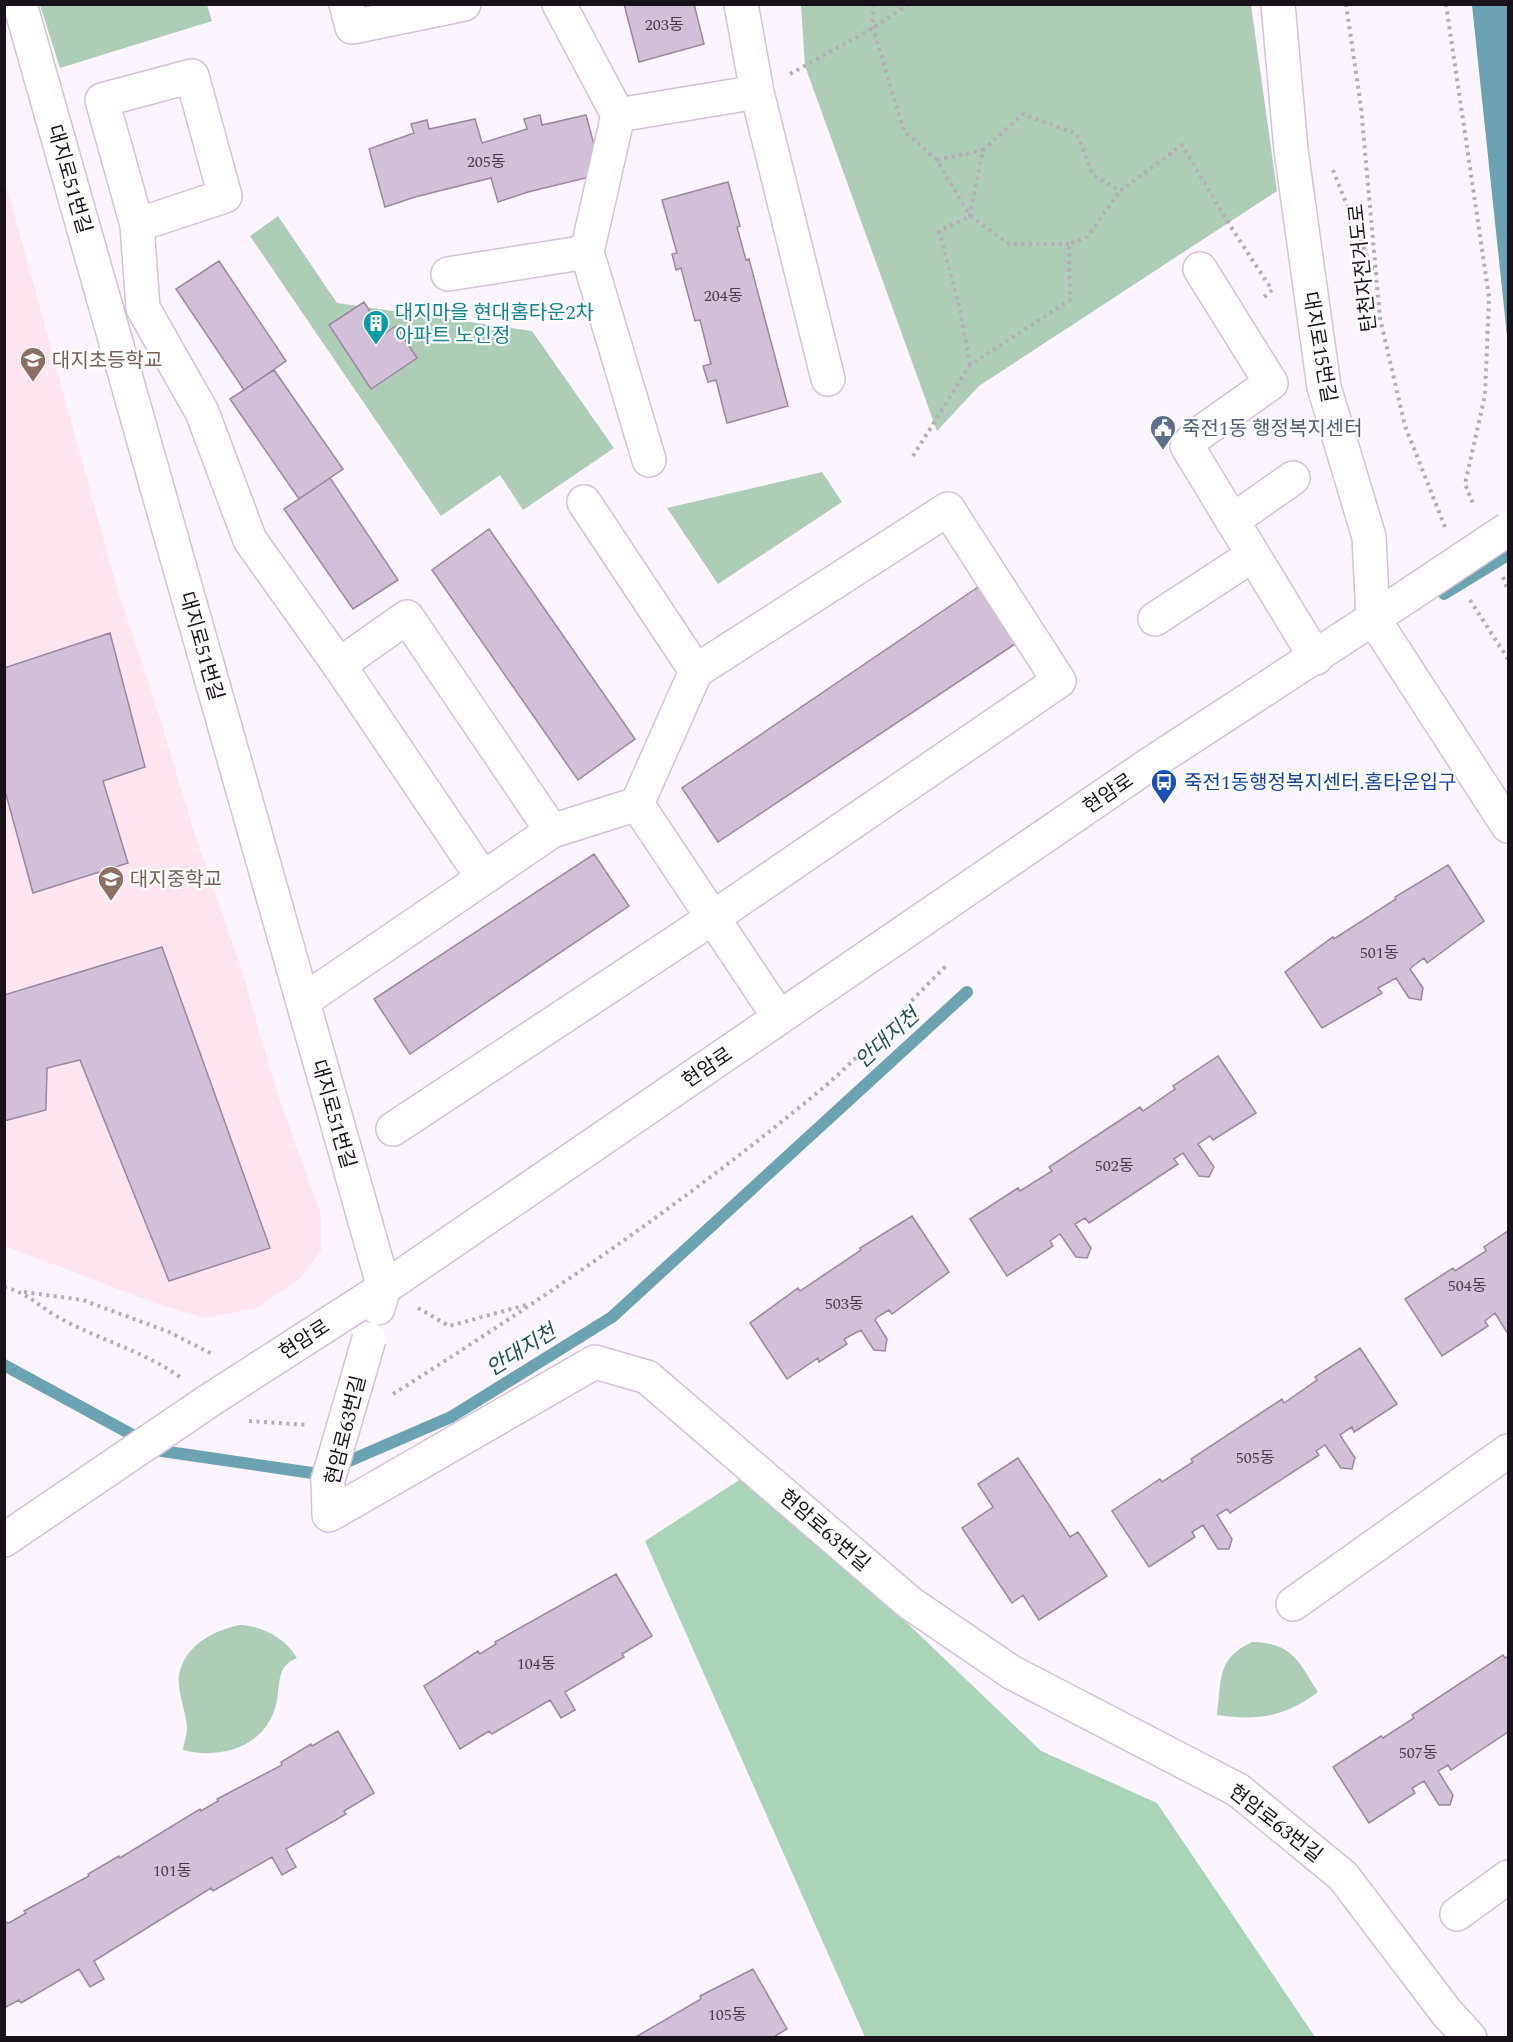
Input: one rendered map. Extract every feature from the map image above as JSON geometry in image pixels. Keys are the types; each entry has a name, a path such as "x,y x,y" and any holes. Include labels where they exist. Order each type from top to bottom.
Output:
{"street":[{"name":"대지로51번길","path":"20,4 384,1288"},
{"path":"346,4 352,27 464,4"},
{"path":"559,4 618,115 587,252 649,460"},
{"path":"741,4 757,92 828,379"},
{"name":"대지로15번길","path":"1278,4 1291,150 1324,387 1369,537 1373,618"},
{"path":"137,225 225,196 192,76 102,100 137,225 143,308 202,412 250,540 339,665 483,878"},
{"path":"618,115 757,92"},
{"path":"448,274 587,252"},
{"path":"1200,269 1271,383 1196,436 1187,446 1316,658"},
{"path":"1232,520 1293,478"},
{"path":"584,502 696,671"},
{"path":"303,1001 552,831 637,804 696,671 948,509 1059,681 714,917 393,1129"},
{"name":"현암로","path":"4,1540 110,1469 199,1391 252,1373 384,1288 1150,764 1316,658 1509,529"},
{"path":"1155,619 1253,555"},
{"path":"339,665 407,617 552,831"},
{"path":"1373,618 1509,825"},
{"path":"637,804 779,1017"},
{"name":"현암로63번길","path":"384,1288 328,1480 329,1515 595,1362 647,1377 919,1609 1011,1672 1238,1790 1343,1876 1447,2013 1470,2037"},
{"path":"1293,1604 1509,1451"},
{"path":"1457,1914 1509,1877"}],"path":[{"path":"873,4 873,28 904,131 937,160 970,216 1009,244 1069,244 1087,237 1120,191 1182,145 1228,224 1272,290 1235,325"},
{"path":"757,92 873,28 909,4"},
{"name":"탄천자전거도로","path":"1346,4 1361,107 1380,318 1406,426 1443,520"},
{"path":"1446,4 1489,297 1485,395 1465,484 1474,508"},
{"path":"937,160 983,150 1023,114 1077,134 1093,175 1120,191"},
{"path":"970,216 983,150"},
{"path":"970,216 939,231 960,309 970,365"},
{"path":"913,456 970,365 1070,300 1069,244"},
{"path":"1506,583 1509,591"},
{"path":"1471,602 1509,659"},
{"path":"391,1395 490,1333 529,1304 619,1246 824,1087 946,966"},
{"path":"4,1287 23,1292 83,1300 169,1332 252,1373"},
{"path":"384,1288 449,1326 529,1304"},
{"path":"23,1292 56,1316 159,1362 199,1391"},
{"path":"242,1420 310,1425"}],"shaded area":[{"name":"대지중학교","path":"4,177 117,588 156,705 195,835 241,968 277,1092 321,1215 321,1251 300,1279 257,1308 205,1318 160,1305 5,1246"}],"green space":[{"path":"40,5 207,5 212,21 60,68"},
{"path":"801,5 1251,5 1277,191 979,386 937,431 805,66"},
{"path":"278,216 337,303 532,331 614,448 523,510 500,475 441,516 250,236"},
{"path":"822,472 842,502 718,584 667,508"},
{"path":"750,1473 1041,1751 1157,1803 1315,2037 865,2037 645,1541"},
{"path":"240,1625 273,1634 297,1658 285,1666 282,1672 276,1705 270,1719 262,1731 240,1747 212,1753 183,1750 187,1727 179,1688 182,1665 193,1648 201,1641 210,1635"},
{"path":"1252,1642 1266,1643 1286,1650 1299,1663 1318,1692 1294,1707 1270,1715 1231,1717 1217,1715 1221,1681 1226,1663 1240,1649"}],"water":[{"path":"1472,5 1508,5 1508,345"}],"building":[{"path":"624,4 694,4 704,44 639,62"},
{"path":"540,115 542,125 586,115 602,174 528,192 498,202 491,178 385,207 369,149 414,133 411,124 427,120 429,129 475,119 482,143 527,129 524,119"},
{"path":"728,182 740,226 737,227 746,260 749,259 788,406 727,423 716,380 708,382 703,366 711,364 700,320 695,321 681,268 676,270 672,254 677,253 662,200"},
{"path":"219,261 286,361 244,390 176,289"},
{"name":"대지마을 현대홈타운2차 아파트 노인정","path":"364,302 384,334 396,326 417,358 371,389 329,325"},
{"path":"274,370 343,469 299,499 230,399"},
{"path":"330,478 398,580 353,609 284,509"},
{"path":"489,529 635,739 578,780 432,570"},
{"path":"984,583 1021,640 718,842 682,788"},
{"path":"110,633 145,767 103,781 128,863 33,893 4,787 4,668"},
{"path":"594,854 629,906 410,1054 374,999"},
{"path":"1448,865 1484,921 1427,963 1424,958 1410,969 1423,988 1421,1000 1409,998 1396,978 1378,988 1382,993 1322,1028 1285,972 1333,937 1334,939 1396,899 1395,897"},
{"path":"162,947 270,1248 169,1281 80,1060 47,1068 46,1110 4,1121 4,995"},
{"path":"1218,1056 1256,1113 1213,1140 1210,1136 1198,1144 1214,1167 1209,1177 1199,1176 1183,1153 1174,1159 1178,1164 1089,1223 1085,1218 1075,1224 1091,1248 1087,1258 1076,1257 1060,1234 1050,1241 1053,1246 1007,1276 970,1219 1018,1188 1020,1191 1052,1171 1049,1167 1140,1107 1143,1111 1175,1089 1173,1086"},
{"path":"912,1216 949,1272 892,1314 889,1310 877,1317 875,1320 887,1339 885,1351 874,1350 861,1330 844,1339 847,1344 819,1362 818,1358 787,1379 750,1323 798,1288 800,1291 861,1250 860,1248"},
{"path":"1508,1231 1508,1334 1495,1313 1485,1321 1488,1326 1442,1356 1405,1299 1453,1268 1455,1271 1486,1251 1484,1247"},
{"path":"1360,1348 1397,1404 1354,1432 1352,1427 1340,1435 1355,1458 1352,1469 1341,1468 1325,1445 1316,1451 1319,1455 1230,1513 1227,1509 1217,1515 1232,1539 1229,1549 1218,1549 1203,1525 1192,1532 1195,1537 1149,1567 1112,1511 1160,1479 1162,1482 1193,1462 1191,1459 1282,1399 1284,1403 1317,1380 1315,1377"},
{"path":"1018,1458 1070,1537 1078,1532 1107,1576 1039,1620 1023,1595 1012,1603 962,1528 993,1507 978,1484"},
{"path":"616,1574 652,1636 622,1654 624,1657 565,1692 575,1710 561,1718 550,1700 492,1734 489,1731 460,1749 424,1686 478,1651 480,1654 496,1644 495,1642"},
{"path":"1503,1655 1505,1658 1508,1656 1508,1732 1451,1770 1448,1765 1438,1771 1453,1795 1450,1805 1439,1805 1424,1781 1412,1788 1415,1793 1369,1823 1333,1767 1414,1718 1412,1715"},
{"path":"338,1731 374,1793 344,1811 346,1814 286,1849 296,1867 282,1875 272,1857 213,1891 211,1888 94,1961 104,1979 90,1987 79,1969 21,2003 19,2000 4,2008 4,1922 9,1923 26,1913 24,1911 89,1876 88,1874 119,1856 120,1858 200,1809 201,1811 218,1801 217,1799 282,1765 281,1762 311,1744 312,1746"},
{"path":"753,1969 787,2029 772,2038 634,2038 701,1999 700,1996"}],"waterway":[{"name":"안대지천","path":"1444,594 1508,555"},
{"name":"안대지천","path":"4,1365 162,1451 319,1474 451,1417 612,1317 967,992"}],"place":[{"name":"대지마을 현대홈타운2차 아파트 노인정","path":"376,346"},
{"name":"대지초등학교","path":"33,383"},
{"name":"죽전1동 행정복지센터","path":"1163,451"},
{"name":"죽전1동행정복지센터.홈타운입구","path":"1164,805"},
{"name":"대지중학교","path":"111,902"}]}
